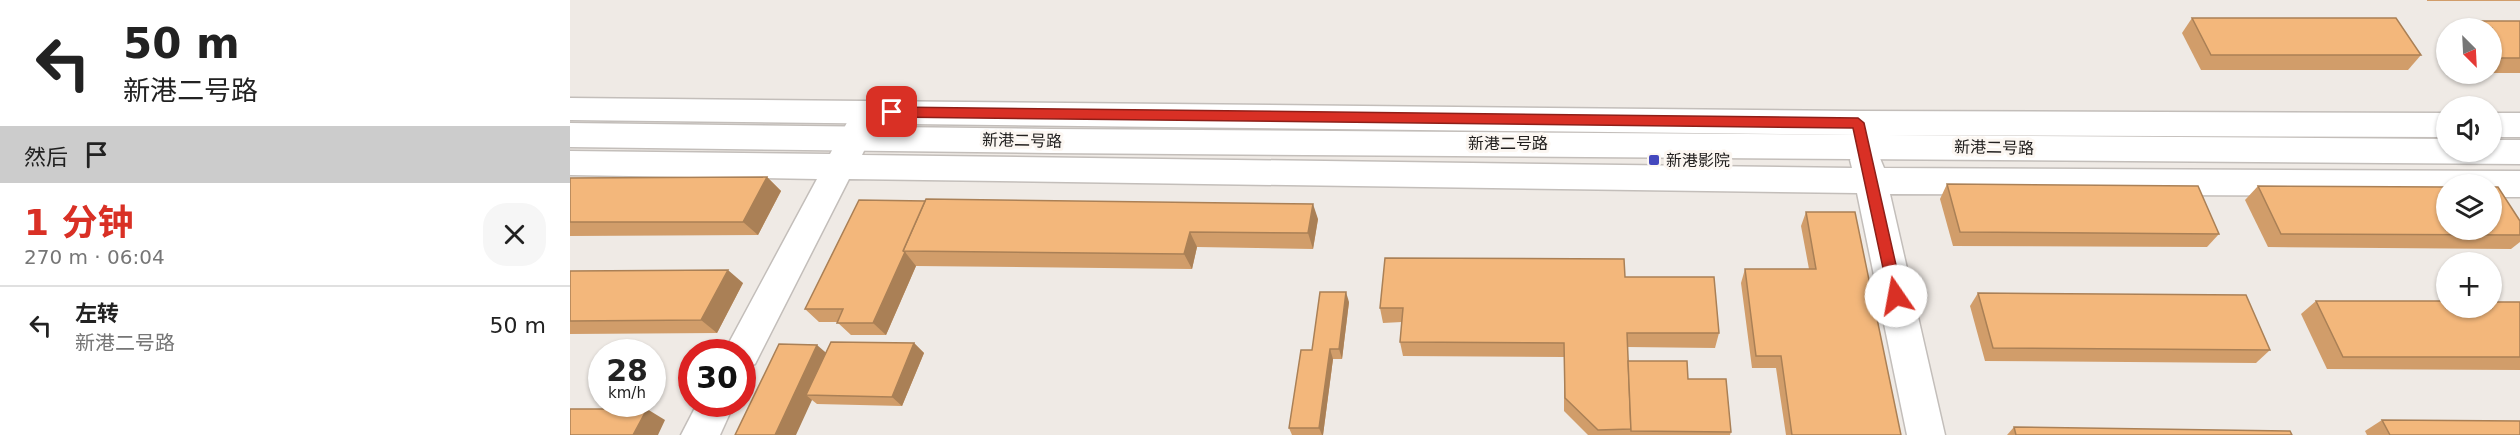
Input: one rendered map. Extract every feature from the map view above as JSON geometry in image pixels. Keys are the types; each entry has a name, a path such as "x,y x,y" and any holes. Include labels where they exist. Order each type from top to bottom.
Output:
{"main road":[{"name":"新港二号路","path":"570,110 854,139"},
{"name":"新港二号路","path":"570,135 854,139 1861,135 2436,125"},
{"path":"2502,125 2520,125"},
{"name":"新港二号路","path":"1861,135 2436,151"},
{"path":"1861,135 1926,435"},
{"path":"570,163 854,139 1871,180 2520,184"},
{"path":"749,339 854,139"},
{"path":"2502,152 2520,152"},
{"path":"700,435 709,417"}],"building":[{"path":"2192,18 2396,18 2421,55 2211,55"},
{"path":"2502,21 2520,21 2520,58 2502,58"},
{"path":"767,177 743,222 570,222 570,178"},
{"path":"1947,184 2198,186 2219,234 1960,232"},
{"path":"2258,186 2436,187 2436,235 2281,234"},
{"path":"2502,193 2520,221 2520,235 2502,235"},
{"path":"926,199 1313,204 1308,233 1190,232 1184,254 903,251"},
{"path":"859,200 925,201 873,323 837,323 843,309 805,309"},
{"path":"1806,212 1855,212 1901,435 1792,435 1781,356 1756,356 1745,269 1816,269"},
{"path":"1385,258 1624,259 1625,277 1714,277 1719,333 1627,333 1631,429 1598,430 1565,398 1564,343 1400,342 1403,308 1380,308"},
{"path":"728,270 701,320 570,321 570,271"},
{"path":"1320,292 1346,292 1339,349 1330,349 1319,428 1289,428 1301,350 1312,350"},
{"path":"1978,293 2246,295 2270,350 1993,348"},
{"path":"2316,301 2436,301 2436,318 2502,318 2502,302 2520,302 2520,357 2343,357"},
{"path":"831,342 914,343 892,397 806,395"},
{"path":"779,344 817,345 775,435 735,435 744,417 756,417 756,392"},
{"path":"1628,361 1687,361 1688,379 1726,379 1731,432 1631,431"},
{"path":"570,409 588,409 588,417 643,417 633,435 570,435"},
{"path":"2382,420 2520,421 2520,435 2390,435"},
{"path":"2014,427 2290,431 2292,435 2016,435"}],"place":[{"name":"新港影院","path":"1654,160"}],"route":[{"path":"892,112 1858,123 1896,296"}]}
